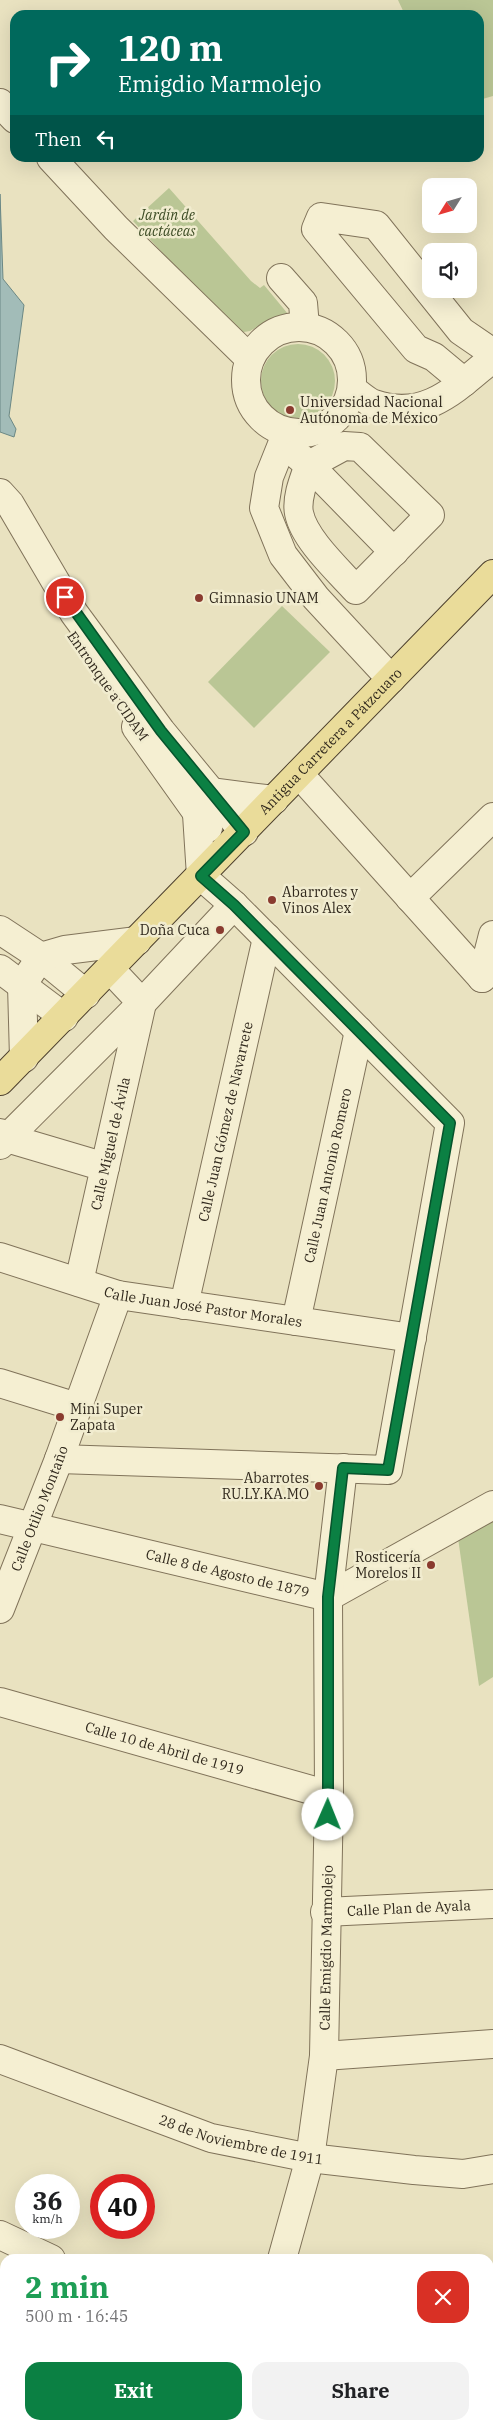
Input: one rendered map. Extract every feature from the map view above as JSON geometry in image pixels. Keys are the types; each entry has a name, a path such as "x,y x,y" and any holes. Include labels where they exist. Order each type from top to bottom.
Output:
{"main road":[{"name":"Antigua Carretera a Pátzcuaro","path":"0,1081 493,574"}],"street":[{"path":"0,102 10,113"},
{"path":"55,162 116,228 250,359"},
{"path":"464,382 434,357 416,350 316,229 321,217 376,225 461,331 493,353"},
{"path":"281,278 303,302 305,327"},
{"path":"285,438 321,429 336,419 346,405 352,389 352,372 346,355 336,342 322,332 305,327 288,328 272,334 259,345 250,359 246,374 247,389 252,404 394,552"},
{"path":"434,357 444,344 461,331"},
{"path":"352,389 373,404 405,410 435,403 493,358"},
{"path":"285,438 268,477 264,508 283,555 316,598 390,679"},
{"path":"344,446 360,447 430,515 394,552 356,590 305,531 298,512 300,492 309,465 344,446"},
{"name":"Entronque a CIDAM","path":"0,493 10,504 68,616"},
{"name":"Entronque a CIDAM","path":"0,516 68,616 203,803 225,851"},
{"path":"299,774 482,978 493,935"},
{"path":"59,1459 388,1470 450,1123 234,905 201,876 203,803 274,800"},
{"name":"Entronque a CIDAM","path":"203,803 244,832"},
{"path":"410,898 493,817"},
{"path":"2,1139 142,1003 234,905"},
{"path":"2,935 41,957 86,994"},
{"name":"Calle Juan Gómez de Navarrete","path":"184,1305 267,938"},
{"path":"24,1058 22,985 41,957 64,950 137,941"},
{"path":"0,969 64,1017"},
{"path":"110,970 142,1003"},
{"name":"Calle Miguel de Ávila","path":"79,1282 142,1003"},
{"name":"Calle Juan Antonio Romero","path":"296,1321 359,1031"},
{"path":"2,1139 105,1167"},
{"name":"Calle Juan José Pastor Morales","path":"0,1257 118,1295 412,1338"},
{"name":"Calle Otilio Montaño","path":"0,1609 59,1459 118,1295"},
{"path":"0,1382 77,1407"},
{"name":"Calle Emigdio Marmolejo","path":"283,2254 310,2158 324,2056 329,1795 328,1597 343,1468"},
{"name":"Calle 8 de Agosto de 1879","path":"0,1520 328,1597 493,1505"},
{"name":"Calle 10 de Abril de 1919","path":"0,1702 329,1795"},
{"name":"Calle Plan de Ayala","path":"326,1912 493,1904"},
{"path":"324,2056 493,2044"},
{"name":"28 de Noviembre de 1911","path":"0,2059 211,2138 310,2158 463,2174 493,2169"},
{"path":"0,2235 40,2254"}],"green space":[{"path":"398,0 493,0 493,96 484,99 484,10 403,10"},
{"name":"Jardín de cactáceas","path":"169,188 251,281 260,288 264,285 288,314 265,322 250,331 244,332 233,329 133,221"},
{"path":"298,344 312,347 324,355 332,367 335,381 332,395 324,407 312,415 298,418 284,415 272,407 264,395 261,381 264,367 272,355 284,347"},
{"path":"282,606 330,652 254,728 208,682"},
{"path":"493,1519 493,1677 479,1686 458,1538"}],"water":[{"path":"0,194 3,279 24,305 9,416 16,429 14,437 0,432"}],"place":[{"name":"Universidad Nacional Autónoma de México","path":"290,410"},
{"name":"Gimnasio UNAM","path":"199,598"},
{"name":"Abarrotes y Vinos Alex","path":"272,900"},
{"name":"Doña Cuca","path":"220,930"},
{"name":"Mini Super Zapata","path":"60,1417"},
{"name":"Abarrotes RU.LY.KA.MO","path":"319,1486"},
{"name":"Rosticería Morelos II","path":"431,1565"}],"route":[{"path":"65,597 161,731 244,832 201,876 234,905 450,1123 388,1470 343,1468 328,1597 328,1815"}]}
